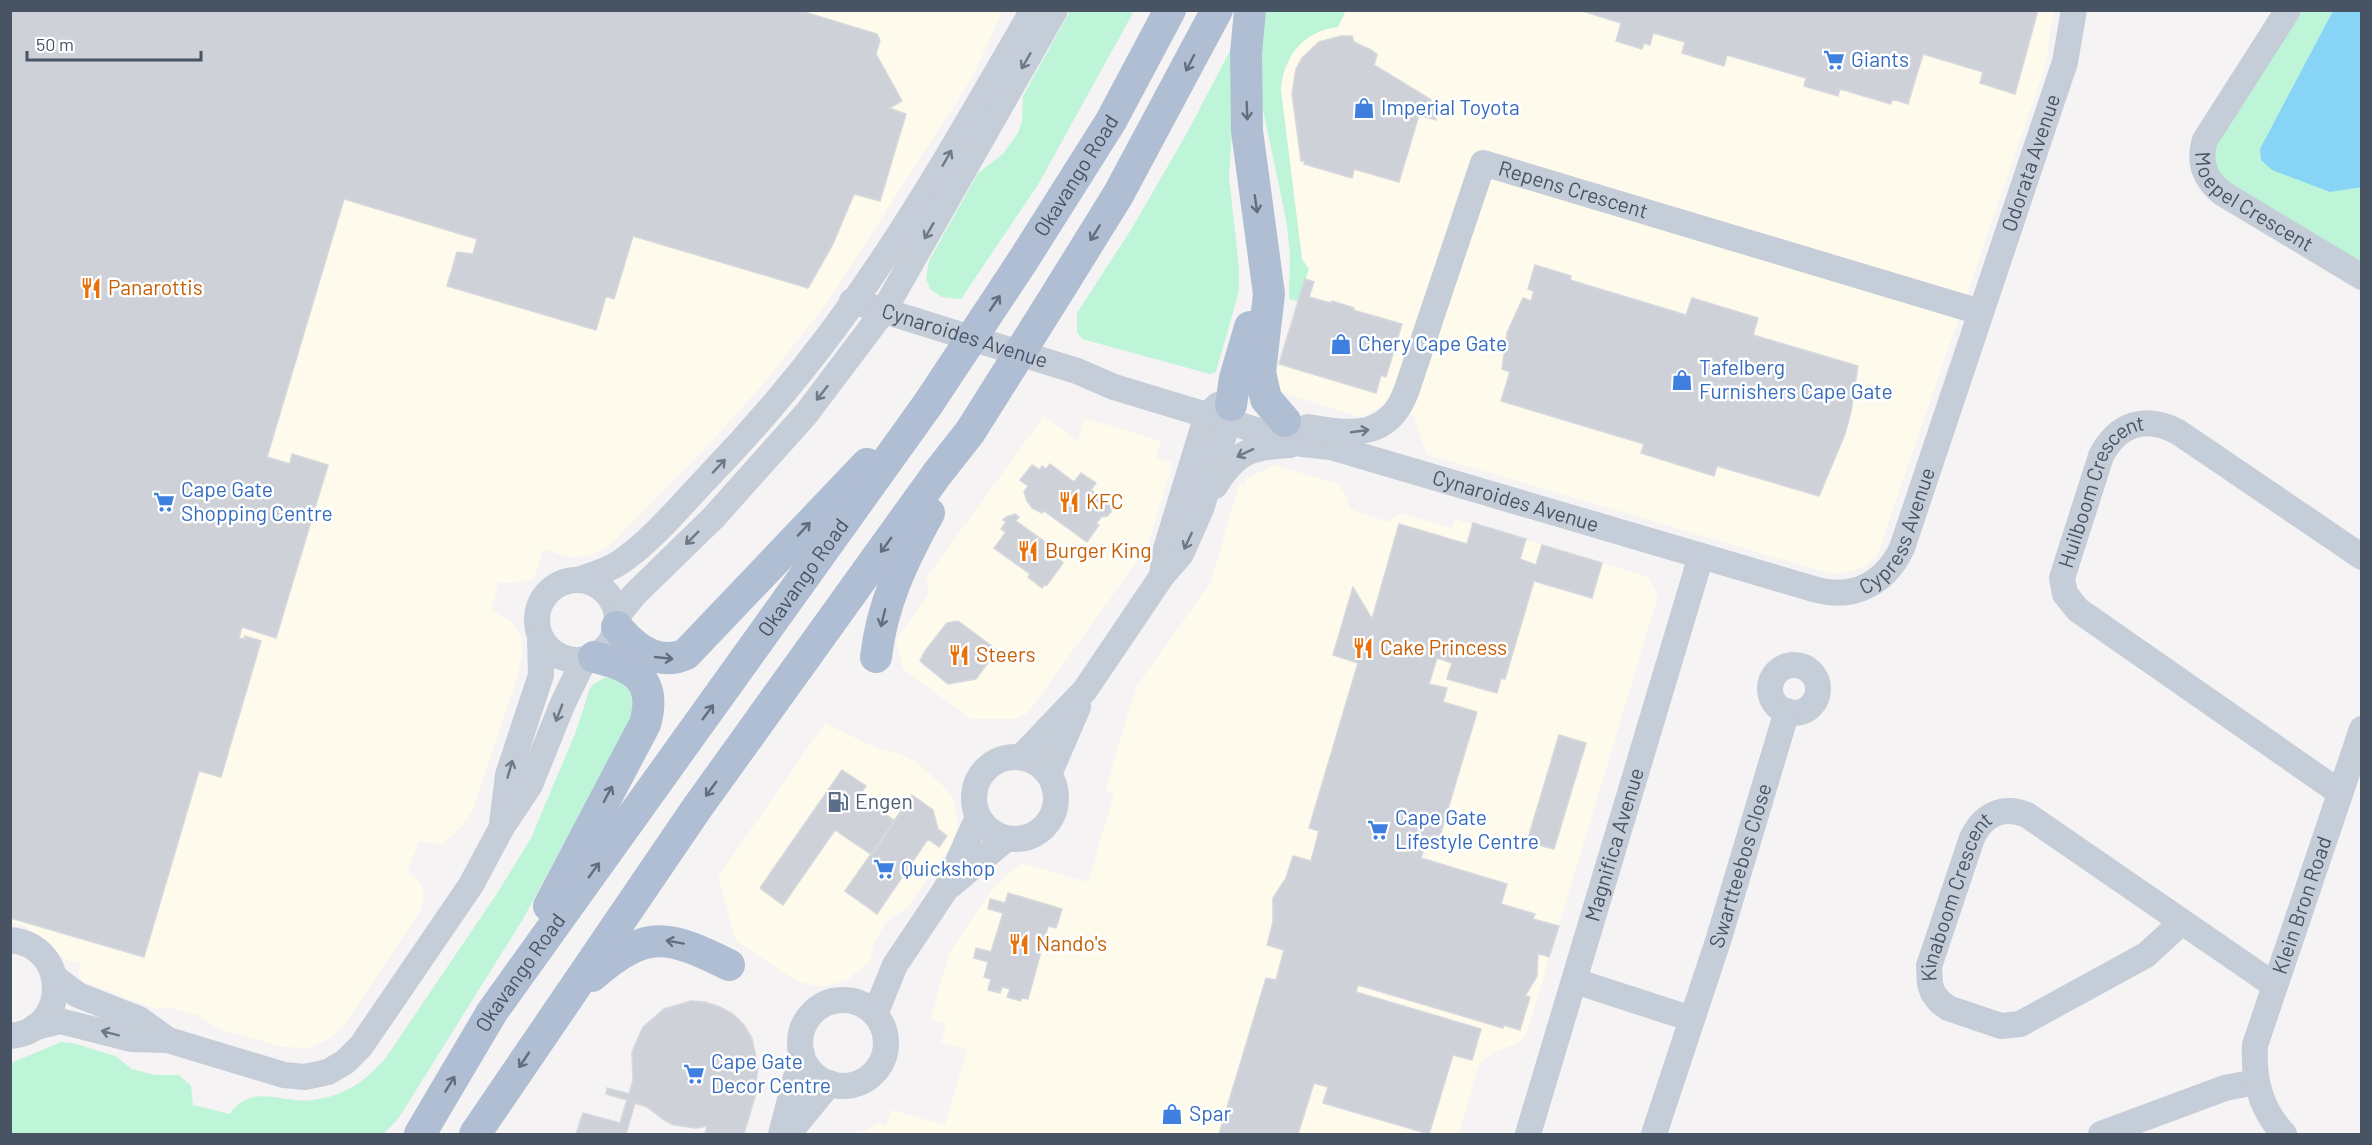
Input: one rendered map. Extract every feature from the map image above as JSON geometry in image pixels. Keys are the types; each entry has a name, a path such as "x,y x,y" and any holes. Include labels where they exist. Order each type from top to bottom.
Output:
{"main road":[{"name":"Okavango Road","path":"420,1134 492,1012 928,404 1022,262 1111,121 1170,10"},
{"name":"Okavango Road","path":"475,1134 697,808 930,483 976,423 1118,195 1217,10"},
{"path":"1250,10 1246,53 1247,131 1269,294 1260,372 1266,399 1296,430"},
{"path":"1221,411 1258,290 1261,246"},
{"path":"876,657 881,622 898,574 976,423"},
{"path":"617,622 627,640 656,658 676,658 686,654 864,466 901,442"},
{"path":"492,1012 645,724 650,708 649,694 643,681 627,667 589,658"},
{"path":"557,1011 604,965 624,951 643,944 663,940 682,943 729,965"}],"street":[{"path":"502,827 508,775 541,675 540,637 537,622 542,600 554,588 609,568 634,552 687,499 762,417 814,353 882,261 1033,10"},
{"path":"540,637 558,656 571,660 589,658 609,645 617,622 635,594 722,509 806,414 883,312 1055,10"},
{"name":"Odorata Avenue","path":"1980,312 2065,62 2074,10"},
{"name":"Moepel Crescent","path":"2288,10 2205,140 2201,158 2203,167 2207,178 2222,193 2361,277"},
{"name":"Repens Crescent","path":"1296,430 1352,432 1379,427 1390,420 1403,402 1483,163 1980,312"},
{"name":"Cynaroides Avenue","path":"852,301 1077,371 1121,372 1221,411 1296,430 1331,447 1701,556"},
{"name":"Cypress Avenue","path":"1701,556 1829,593 1855,591 1878,580 1889,571 1902,548 1980,312"},
{"path":"1201,509 1221,411"},
{"path":"1162,576 1165,552 1221,411"},
{"name":"Huilboom Crescent","path":"2339,792 2078,610 2065,594 2062,578 2107,446 2123,430 2145,423 2157,423 2178,432 2361,557"},
{"path":"1021,757 1085,690 1162,576 1182,554 1201,509 1225,470 1237,457 1296,430"},
{"name":"Magnifica Avenue","path":"1528,1134 1701,556"},
{"path":"578,580 592,583 604,591 613,602 617,622"},
{"path":"10,1036 60,1021 131,1039 168,1040 284,1075 305,1077 328,1072 345,1062 361,1046 471,885 502,827 530,785 563,703 589,658"},
{"path":"1049,774 1085,690"},
{"name":"Swartteebos Close","path":"1654,1134 1787,711"},
{"name":"Klein Bron Road","path":"2284,1134 2265,1109 2256,1082 2255,1045 2361,729"},
{"path":"1021,757 1032,760 1049,774 1058,800 1052,819 1040,833 1031,837 1006,839 990,831 978,817 975,787 985,770 1002,759 1021,757"},
{"name":"Kinaboom Crescent","path":"2182,922 2146,955 2020,1024 2001,1026 1948,1008 1940,1001 1930,984 1929,966 1972,838 1983,820 2001,811 2019,811 2027,815 2182,922 2274,986"},
{"path":"865,1008 946,889 978,817"},
{"path":"946,889 1006,839"},
{"path":"10,940 19,940 33,947 45,957 55,978 54,1000 50,1010 35,1027"},
{"path":"55,978 78,995 140,1019 168,1040"},
{"path":"1575,981 1692,1019"},
{"path":"842,1000 865,1008 882,1024 886,1036 886,1049 881,1063 872,1074 859,1082 845,1086 819,1078 810,1070 802,1054 800,1039 802,1029 817,1008 829,1002 842,1000"},
{"path":"781,1134 802,1054"},
{"path":"2101,1134 2225,1088 2256,1082"},
{"path":"788,1134 830,1083"}],"shaded area":[{"path":"11,11 1002,11 973,76 828,301 765,382 711,442 607,548 588,556 568,557 543,549 534,579 511,583 499,582 491,609 512,622 522,639 522,652 518,676 473,810 463,825 443,844 418,842 408,872 422,886 424,898 420,912 345,1024 330,1039 309,1048 283,1047 219,1029 198,1015 171,1008 153,1008 87,983 80,979 78,974 81,963 67,960 25,926 11,923"},
{"path":"1340,11 2054,11 2045,67 1877,556 1865,566 1832,574 1426,454 1414,416 1382,406 1367,415 1356,416 1289,395 1282,390 1275,380 1305,279 1305,264 1302,259 1281,90 1282,79 1293,52 1315,32 1338,27 1345,14"},
{"path":"1044,416 1078,441 1085,418 1161,441 1156,458 1173,463 1147,547 1028,713 1015,719 971,719 903,669 896,640 929,594 927,577"},
{"path":"1274,465 1338,484 1347,497 1350,509 1388,522 1400,513 1452,528 1455,519 1472,525 1473,523 1648,577 1658,596 1526,1035 1516,1044 1494,1052 1482,1061 1478,1067 1459,1134 1453,1132 1452,1134 857,1134 878,1124 886,1126 892,1110 945,1125 967,1050 941,1042 946,1024 930,1020 949,954 993,888 1021,863 1088,882 1114,794 1105,791 1136,687 1211,582 1239,484 1244,485 1246,479"},
{"path":"825,723 876,748 897,753 916,762 953,798 958,824 952,844 906,909 888,920 875,940 869,963 847,980 827,986 814,986 789,976 736,941 718,877"}],"green space":[{"path":"1340,10 1345,13 1338,27 1315,34 1298,47 1291,56 1286,66 1281,90 1302,259 1309,269 1298,301 1289,299 1290,253 1286,219 1262,105 1261,59 1265,11"},
{"path":"1070,11 1134,11 1039,183 961,299 942,297 931,290 926,279 929,261 978,173 1003,154 1018,133 1022,121 1023,96"},
{"path":"2300,11 2361,11 2361,264 2223,180 2211,154"},
{"path":"1233,45 1233,115 1229,177 1239,268 1239,291 1216,372 1210,374 1082,339 1077,332 1077,313 1132,228 1187,133"},
{"path":"604,678 620,680 629,688 633,700 633,715 523,919 398,1119 383,1134 11,1134 11,1063 61,1042 73,1043 115,1056 132,1069 155,1075 179,1075 191,1086 193,1105 230,1114 238,1104 247,1099 267,1096 312,1100 334,1095 363,1080 387,1056 496,895 531,838 575,734 590,688"}],"water":[{"path":"2333,11 2361,11 2362,187 2330,192 2272,170 2261,160 2260,149"}],"building":[{"name":"Cape Gate Shopping Centre","path":"10,10 798,10 877,34 880,40 876,54 902,101 889,108 906,114 880,201 854,194 833,244 808,288 633,236 614,299 606,296 596,330 447,286 457,252 473,254 477,239 344,199 267,457 290,464 292,454 328,465 276,638 242,627 239,638 244,639 245,636 261,641 221,777 199,771 144,957 10,918"},
{"name":"Giants","path":"1579,10 2038,10 2015,94 1980,83 1983,72 1923,54 1908,104 1892,99 1891,104 1840,89 1838,96 1804,86 1806,78 1727,55 1724,66 1682,53 1685,42 1653,33 1650,45 1644,43 1642,49 1616,41 1621,23"},
{"name":"Imperial Toyota","path":"1341,36 1352,36 1354,42 1377,54 1374,65 1430,99 1434,105 1436,120 1419,115 1399,182 1354,169 1352,178 1304,164 1305,161 1301,161 1292,93 1296,69 1302,58 1319,42"},
{"name":"Tafelberg Furnishers Cape Gate","path":"1535,265 1571,276 1570,280 1686,315 1692,298 1758,318 1753,335 1858,366 1845,434 1819,496 1717,466 1714,476 1641,453 1644,444 1501,401 1510,372 1502,369 1507,333 1523,298 1531,301 1534,291 1528,289"},
{"name":"Chery Cape Gate","path":"1305,279 1314,282 1309,297 1331,303 1332,301 1354,308 1353,310 1402,324 1386,377 1381,375 1376,393 1279,364"},
{"name":"KFC","path":"1050,464 1074,482 1081,473 1096,483 1091,490 1101,497 1099,500 1105,499 1111,504 1111,512 1101,517 1096,524 1099,525 1087,542 1044,511 1042,513 1032,508 1027,501 1024,492 1028,486 1020,480 1032,465 1040,470 1042,466 1046,469"},
{"name":"Burger King","path":"1015,514 1019,517 1016,521 1062,554 1060,558 1063,563 1047,585 1045,584 1042,588 1028,577 1030,574 994,548 1006,532 1001,529 1006,522 1003,520"},
{"name":"Cape Gate Lifestyle Centre","path":"1473,523 1526,539 1520,559 1536,565 1542,545 1602,563 1592,598 1534,581 1505,679 1501,678 1497,693 1447,679 1452,663 1437,658 1429,684 1447,688 1443,702 1477,712 1436,849 1425,845 1421,858 1507,884 1501,904 1535,914 1533,919 1559,926 1549,957 1538,953 1537,976 1525,996 1530,997 1520,1030 1504,1025 1503,1028 1358,985 1356,992 1481,1029 1472,1060 1453,1055 1429,1134 1323,1103 1328,1087 1314,1083 1298,1134 1219,1134 1266,978 1276,980 1284,950 1267,945 1273,922 1273,898 1286,878 1293,856 1311,861 1319,831 1309,828 1358,663 1333,655 1353,587 1372,619 1399,524 1467,544"},
{"name":"Steers","path":"958,621 997,650 976,679 948,684 920,661 947,623"},
{"path":"1559,735 1586,743 1554,849 1527,842"},
{"path":"842,770 866,786 859,796 895,821 872,855 835,830 783,905 760,888"},
{"name":"Quickshop","path":"912,795 933,810 938,829 947,836 939,847 928,839 877,914 845,891"},
{"name":"Nando's","path":"1008,893 1062,909 1056,928 1048,926 1028,999 1021,998 1021,1001 1007,997 1010,989 1002,987 1000,993 988,990 991,979 984,977 988,962 974,958 976,948 991,952 1003,913 988,909 990,899 1005,903"},
{"name":"Cape Gate Decor Centre","path":"691,1001 705,1002 733,1014 752,1038 758,1067 756,1082 759,1083 744,1134 705,1134 707,1126 696,1128 674,1125 647,1107 635,1103 626,1134 576,1134 583,1113 620,1123 627,1100 606,1094 607,1088 629,1094 633,1080 632,1052 643,1027 664,1009"}],"place":[{"name":"Giants","path":"1834,60"},
{"name":"Imperial Toyota","path":"1364,108"},
{"name":"Panarottis","path":"91,288"},
{"name":"Chery Cape Gate","path":"1341,344"},
{"name":"Tafelberg Furnishers Cape Gate","path":"1682,380"},
{"name":"Cape Gate Shopping Centre","path":"164,502"},
{"name":"KFC","path":"1069,502"},
{"name":"Burger King","path":"1028,551"},
{"name":"Cake Princess","path":"1363,648"},
{"name":"Steers","path":"959,655"},
{"name":"Engen","path":"838,802"},
{"name":"Cape Gate Lifestyle Centre","path":"1378,830"},
{"name":"Quickshop","path":"884,869"},
{"name":"Nando's","path":"1019,944"},
{"name":"Cape Gate Decor Centre","path":"694,1074"},
{"name":"Spar","path":"1172,1114"}]}
